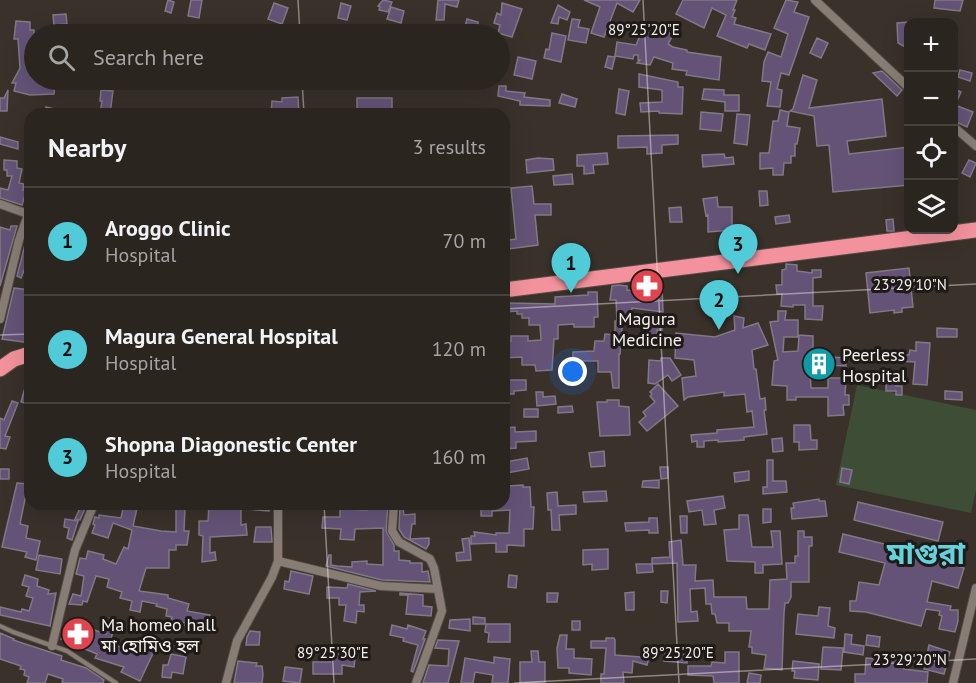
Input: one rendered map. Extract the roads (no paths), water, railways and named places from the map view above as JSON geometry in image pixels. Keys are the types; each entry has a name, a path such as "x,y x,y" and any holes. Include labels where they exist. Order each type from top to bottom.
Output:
{"highway":[{"path":"510,289 976,230"},
{"path":"0,369 14,359 24,356"}],"street":[{"path":"814,0 904,82"},
{"path":"958,130 976,146"},
{"path":"0,204 24,211"},
{"path":"0,319 24,226"},
{"path":"52,646 75,550 92,510"},
{"path":"225,683 237,641 272,577 278,561 278,510"},
{"path":"394,510 392,531 394,537 430,559 434,568 442,611 416,683"},
{"path":"278,561 381,586 438,589"},
{"path":"953,683 976,588"}],"lane":[{"path":"0,626 67,651 116,683"}],"place":[{"name":"Shopna Diagonestic Center","path":"738,274"},
{"name":"Magura Medicine","path":"647,286"},
{"name":"Aroggo Clinic","path":"571,293"},
{"name":"Magura General Hospital","path":"719,330"},
{"name":"Peerless Hospital","path":"819,364"},
{"name":"Ma homeo hall মা হোমিও হল","path":"78,634"}],"district":[{"name":"মাগুরা","path":"926,552"}]}
